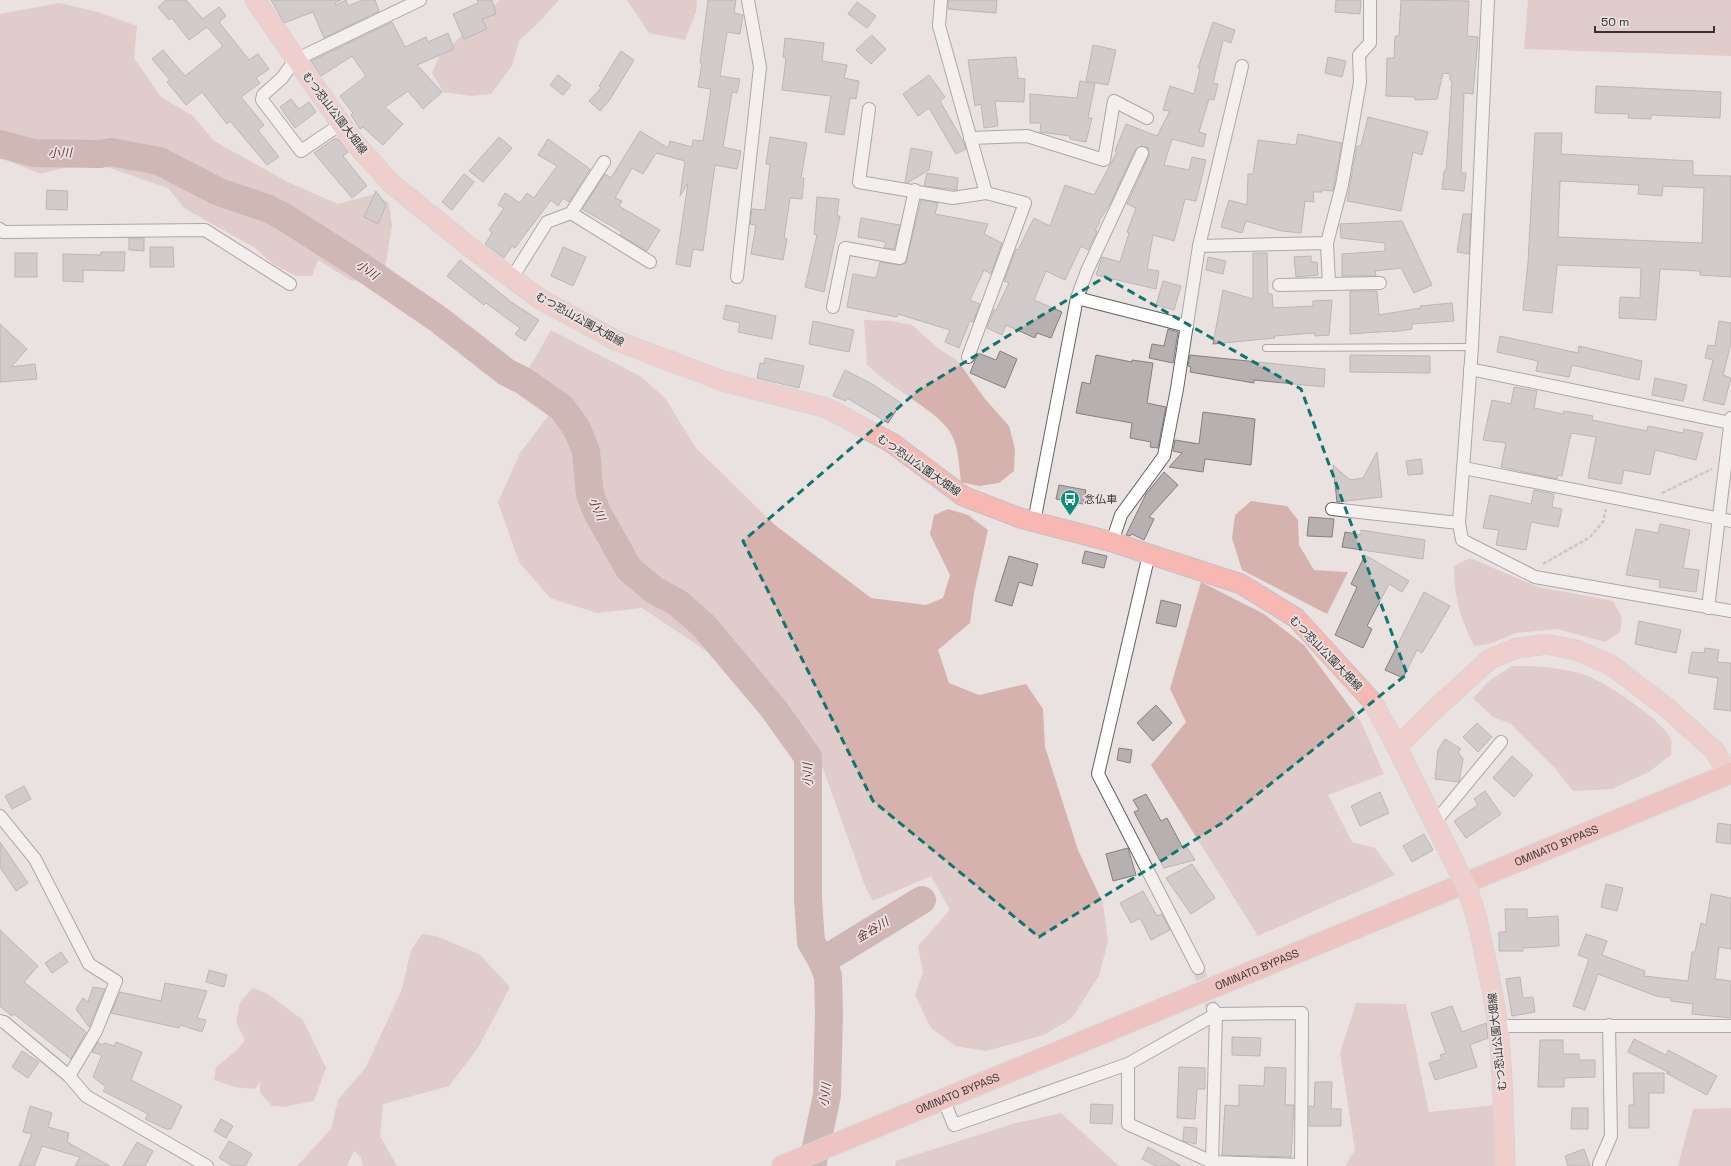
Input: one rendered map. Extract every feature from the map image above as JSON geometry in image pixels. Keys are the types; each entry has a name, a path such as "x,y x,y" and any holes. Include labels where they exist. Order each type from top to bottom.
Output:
{"highway":[{"name":"OMINATO BYPASS","path":"782,1166 1158,1012 1729,773"}],"main road":[{"name":"むつ恐山公園大畑線","path":"255,0 295,60 341,124 392,184 471,248 540,299 617,341 723,381 827,408 892,443 963,496 1020,518 1112,542 1241,584 1296,618 1372,701 1398,747 1468,891 1477,919 1489,971 1498,1026 1504,1106 1505,1166"},
{"path":"1398,747 1432,712 1490,659 1517,648 1546,644 1576,650 1611,665 1666,707 1715,751 1729,773"}],"street":[{"path":"341,124 301,151 262,100 263,95 282,78 295,60 420,0"},
{"path":"737,277 760,68 748,0"},
{"path":"941,0 939,26 986,193"},
{"path":"1329,284 1327,243 1342,185 1360,82 1359,55 1370,43 1370,0"},
{"path":"1488,0 1472,347 1459,524 1462,540 1536,577 1731,611"},
{"path":"1112,542 1121,515 1164,456 1200,246 1242,66"},
{"path":"970,138 1027,136 1104,160 1114,101 1147,118"},
{"path":"869,109 859,182 915,190 953,198 986,193 1025,203 968,357"},
{"path":"1034,522 1077,298 1087,270 1142,153"},
{"path":"512,278 547,222 571,213 604,162"},
{"path":"833,307 845,248 900,258 915,190"},
{"path":"571,213 650,262"},
{"path":"0,229 3,232 205,230 290,284"},
{"path":"1200,246 1327,243"},
{"path":"1279,285 1380,283"},
{"path":"1077,298 1187,326"},
{"path":"1470,368 1730,421 1708,608"},
{"path":"1464,468 1731,521"},
{"path":"1332,509 1459,524"},
{"path":"1149,554 1098,774 1198,968"},
{"path":"1435,822 1501,742"},
{"path":"0,816 35,859 89,964 116,981 96,1031 69,1076"},
{"path":"943,1099 954,1125 1128,1064 1214,1011 1302,1013 1301,1165 1212,1162 1128,1124 1128,1064"},
{"path":"1212,1162 1214,1011"},
{"path":"0,1021 4,1022 69,1076 86,1096 206,1166"},
{"path":"1599,1164 1611,1136 1609,1025"},
{"path":"1498,1026 1731,1026"}],"lane":[{"path":"1266,348 1472,347"}],"path":[{"path":"1656,507 1659,494 1726,462"},
{"path":"1527,573 1590,537 1603,522 1609,497"}],"highlighted area":[{"path":"1105,277 1301,389 1407,674 1222,823 1039,937 873,801 743,541 919,390"}],"shaded area":[{"path":"500,0 559,0 519,41 512,66 491,94 471,96 443,92 432,73 439,57"},
{"path":"627,0 697,0 696,12 685,40 649,33"},
{"path":"1528,0 1731,0 1731,56 1524,49"},
{"path":"59,3 98,12 137,26 134,58 161,97 193,116 214,141 288,182 338,204 375,194 389,203 392,225 385,269 352,281 318,260 312,276 296,276 273,264 255,248 184,208 168,188 101,165 71,166 40,174 0,157 0,14"},
{"path":"864,320 892,321 912,325 940,350 957,360 985,399 1009,426 1015,449 1014,471 999,483 979,486 961,482 957,450 949,430 928,410 876,373 867,364"},
{"path":"551,330 640,376 665,398 696,448 775,525 871,598 926,605 943,598 950,575 930,534 934,515 948,509 968,515 988,530 974,593 970,623 938,650 949,683 979,695 1026,684 1043,709 1045,747 1078,850 1103,903 1108,941 1099,976 1072,1018 1044,1035 986,1051 955,1046 931,1028 915,995 923,972 918,946 950,910 931,876 873,901 865,886 814,743 763,689 642,608 597,613 550,598 519,562 498,502 520,453 549,415 520,384"},
{"path":"1251,501 1287,506 1298,520 1299,545 1314,570 1348,572 1327,614 1242,570 1232,538 1235,515"},
{"path":"1470,558 1538,587 1613,601 1622,617 1620,632 1605,642 1557,629 1516,633 1489,644 1474,646 1459,607 1454,578 1454,566"},
{"path":"1201,582 1264,614 1304,645 1361,722 1384,774 1328,795 1352,842 1375,848 1395,875 1258,936 1151,765 1186,722 1170,689"},
{"path":"1512,666 1556,668 1582,674 1603,684 1643,710 1664,729 1671,739 1671,755 1649,772 1612,789 1573,791 1554,767 1511,724 1493,717 1473,698 1490,680"},
{"path":"422,934 436,936 479,954 510,987 478,1048 449,1086 383,1104 380,1136 397,1166 363,1166 361,1157 354,1151 347,1166 297,1166 331,1129 338,1100 366,1067 402,989 411,950"},
{"path":"253,988 268,994 303,1020 326,1068 314,1101 284,1107 272,1106 260,1093 260,1082 255,1089 235,1087 214,1080 216,1067 236,1051 245,1040 236,1022 240,1002"},
{"path":"1356,1003 1406,1004 1429,1112 1495,1105 1496,1166 1345,1166 1355,1150 1340,1053"},
{"path":"1731,1108 1731,1166 1678,1166 1693,1109"},
{"path":"1061,1113 1119,1166 895,1166 896,1161 1016,1123"}],"building":[{"path":"166,0 186,0 203,19 219,7 226,16 219,22 249,60 258,54 269,69 256,78 260,83 241,97 264,125 258,130 279,157 267,165 230,121 227,124 202,92 186,105 167,82 170,80 152,59 163,50 185,76 223,46 207,27 189,40 172,18 169,20 158,7"},
{"path":"271,0 341,0 335,3 336,5 346,0 348,6 363,0 375,0 379,11 324,38 313,12 284,23"},
{"path":"477,0 492,0 496,14 482,19 487,29 464,39 453,14 478,3"},
{"path":"708,0 736,0 734,13 743,15 740,34 727,32 720,76 740,79 737,93 732,92 723,147 741,151 737,169 715,165 703,251 693,249 690,267 676,264 688,183 680,196 685,161 656,153 643,174 632,168 615,198 622,201 619,206 660,230 647,251 620,235 622,232 582,209 605,174 611,178 640,131 668,148 670,141 692,147 693,140 703,141 711,89 698,87 702,63 700,63"},
{"path":"948,0 997,0 996,13 948,9"},
{"path":"1336,0 1361,0 1360,14 1335,12"},
{"path":"1401,0 1469,1 1467,36 1478,37 1473,94 1464,93 1461,173 1466,173 1464,191 1442,189 1444,171 1446,171 1452,81 1450,80 1450,74 1443,73 1437,99 1415,100 1415,97 1386,96 1387,58 1394,58 1395,36 1399,36"},
{"path":"857,2 876,16 867,28 848,14"},
{"path":"392,22 405,47 426,37 428,42 448,33 454,49 417,65 442,92 423,109 408,91 385,107 403,124 383,145 363,127 360,129 351,115 353,113 340,96 366,76 352,56 321,76 311,61"},
{"path":"1213,22 1235,30 1231,43 1223,40 1213,83 1218,84 1214,100 1209,99 1199,132 1206,134 1203,147 1172,139 1164,165 1189,170 1192,157 1206,160 1196,201 1185,199 1174,241 1153,235 1147,269 1159,271 1156,289 1096,275 1102,257 1120,262 1129,233 1127,232 1136,208 1127,204 1149,156 1148,148 1141,146 1135,150 1111,202 1099,221 1100,222 1095,230 1097,231 1088,250 1081,246 1065,280 1046,271 1034,300 1062,312 1051,338 1037,333 1035,338 1006,325 1002,335 987,328 994,310 996,310 1009,283 1004,281 1016,249 1018,250 1034,218 1050,226 1065,185 1094,195 1117,152 1115,151 1126,124 1157,136 1170,111 1163,110 1170,86 1194,94 1200,68 1198,68"},
{"path":"872,35 886,49 871,64 856,50"},
{"path":"785,38 824,43 822,61 847,65 844,78 859,81 856,99 850,98 844,135 825,132 831,96 782,90 786,58 783,57"},
{"path":"1093,45 1116,50 1108,85 1086,81"},
{"path":"621,51 634,60 609,101 600,111 589,101 601,88 599,86"},
{"path":"1016,57 1018,78 1025,79 1024,102 995,101 998,126 984,128 981,104 975,106 968,60"},
{"path":"1328,57 1346,61 1342,77 1325,73"},
{"path":"558,75 571,85 563,95 550,85"},
{"path":"929,75 945,97 940,101 964,143 966,149 956,154 929,108 918,116 903,94"},
{"path":"1080,81 1095,84 1088,118 1092,118 1086,142 1070,139 1070,136 1040,132 1041,123 1030,123 1030,94 1077,98"},
{"path":"1596,86 1721,92 1720,118 1651,115 1651,119 1628,118 1629,114 1595,113"},
{"path":"291,99 299,109 309,102 316,112 295,128 280,107"},
{"path":"1368,117 1428,132 1422,155 1413,152 1401,211 1347,201 1357,146 1361,146"},
{"path":"1535,133 1562,133 1561,154 1693,161 1693,175 1731,176 1731,277 1700,275 1700,271 1660,269 1656,320 1619,318 1620,297 1640,298 1641,268 1557,265 1552,313 1523,310 1528,263","holes":["1560,181 1639,185 1638,194 1662,196 1663,186 1704,188 1702,243 1558,237"]},
{"path":"1298,134 1342,143 1333,191 1322,190 1322,192 1313,192 1314,202 1305,201 1301,233 1282,231 1246,221 1242,233 1221,227 1229,200 1247,205 1248,174 1253,174 1258,140 1296,145"},
{"path":"499,137 512,148 483,182 469,171"},
{"path":"770,137 807,143 801,178 804,178 802,199 790,198 784,238 787,239 783,260 751,254 756,225 750,224 752,209 765,210 770,164 766,164"},
{"path":"334,139 338,139 348,152 343,156 367,186 352,198 314,153"},
{"path":"548,139 590,169 569,202 563,198 558,206 551,200 515,248 512,246 504,258 485,244 492,233 489,230 504,208 498,205 505,193 520,203 527,193 534,198 557,166 538,155"},
{"path":"911,148 932,152 929,170 907,183 905,182"},
{"path":"927,173 958,178 957,190 924,186"},
{"path":"464,174 474,182 452,210 442,202"},
{"path":"47,190 68,191 67,210 46,209"},
{"path":"376,191 386,205 378,224 364,217"},
{"path":"817,197 839,199 837,216 840,216 824,292 805,287 817,235 814,234"},
{"path":"921,200 938,203 935,214 988,224 984,234 1002,243 991,274 984,270 970,300 980,304 973,322 970,321 959,348 945,342 950,330 898,314 897,317 847,307 853,274 876,278 880,262 899,265 906,263"},
{"path":"1463,214 1471,214 1469,254 1457,252"},
{"path":"861,218 900,225 894,249 884,248 886,242 858,237"},
{"path":"1402,221 1432,285 1414,293 1401,268 1375,271 1376,276 1342,276 1342,254 1385,251 1385,243 1341,238 1340,224"},
{"path":"129,238 144,238 144,251 129,250"},
{"path":"150,247 173,247 174,267 150,267"},
{"path":"563,247 586,257 573,286 551,276"},
{"path":"101,252 125,252 124,271 83,270 83,282 63,281 63,254 101,255"},
{"path":"15,253 37,253 37,277 15,277"},
{"path":"1253,253 1267,253 1268,294 1272,294 1273,308 1313,306 1313,301 1332,300 1329,335 1315,336 1315,333 1274,336 1275,338 1213,344 1223,290 1253,299"},
{"path":"1311,256 1311,262 1317,262 1318,275 1296,277 1294,257"},
{"path":"1208,257 1226,261 1223,274 1206,270"},
{"path":"460,260 511,302 539,320 525,341 515,334 520,328 486,303 484,305 447,276"},
{"path":"1163,281 1181,286 1174,310 1156,305"},
{"path":"1350,291 1377,291 1379,315 1421,308 1420,306 1452,303 1454,321 1412,324 1412,329 1393,332 1350,334"},
{"path":"726,305 776,316 772,339 738,332 740,323 723,319"},
{"path":"813,321 854,330 849,352 809,344"},
{"path":"1719,321 1731,323 1731,343 1723,375 1731,378 1724,405 1703,400 1713,360 1705,358 1708,345 1715,346"},
{"path":"0,324 27,349 11,367 35,364 37,379 0,382"},
{"path":"1168,329 1178,332 1173,363 1149,358 1152,344 1164,346"},
{"path":"1500,336 1578,353 1579,346 1642,361 1639,380 1572,365 1569,377 1536,371 1538,361 1497,352"},
{"path":"1000,351 1017,359 1005,388 970,373 978,353 996,360"},
{"path":"1096,355 1132,362 1132,360 1153,363 1147,403 1166,407 1158,448 1150,447 1151,442 1130,438 1132,423 1076,413 1082,382 1090,384"},
{"path":"1190,355 1325,369 1324,387 1254,380 1254,383 1190,372 1191,367 1188,366"},
{"path":"1350,355 1430,356 1430,373 1350,372"},
{"path":"765,358 804,366 799,388 757,378 760,363 764,364"},
{"path":"845,370 872,384 901,403 888,423 847,398 846,401 833,396"},
{"path":"1655,378 1687,385 1683,401 1652,395"},
{"path":"1514,387 1537,391 1534,408 1563,414 1564,411 1593,416 1592,420 1647,431 1648,426 1683,433 1684,429 1703,433 1696,460 1655,450 1650,475 1624,470 1621,484 1588,478 1596,437 1571,433 1562,476 1558,475 1557,479 1501,467 1506,443 1483,440 1492,400 1511,404"},
{"path":"1203,412 1255,419 1251,465 1205,459 1203,472 1169,467 1182,453 1173,451 1175,440 1199,444"},
{"path":"1377,452 1382,497 1337,502 1333,465 1350,480 1363,478"},
{"path":"1421,459 1423,474 1408,475 1406,461"},
{"path":"1164,472 1178,485 1149,517 1154,519 1144,540 1132,534 1130,536 1126,535 1146,494"},
{"path":"1059,485 1086,490 1083,504 1056,499"},
{"path":"1534,490 1554,494 1552,507 1562,509 1558,527 1531,522 1526,550 1496,545 1499,530 1483,528 1490,495 1531,504"},
{"path":"1309,517 1334,519 1332,537 1307,536"},
{"path":"1660,524 1690,530 1683,568 1699,570 1696,592 1659,587 1660,580 1626,575 1636,529 1658,533"},
{"path":"1361,530 1425,540 1423,559 1342,547 1345,532 1361,535"},
{"path":"1085,551 1107,556 1104,568 1082,563"},
{"path":"1365,555 1409,581 1402,592 1389,584 1367,626 1372,629 1363,648 1335,635 1357,587 1351,584"},
{"path":"1009,556 1038,564 1032,586 1019,582 1012,606 995,601"},
{"path":"1424,592 1450,606 1422,653 1417,650 1403,678 1385,670"},
{"path":"1161,600 1181,605 1176,627 1156,623"},
{"path":"1639,621 1681,630 1676,653 1635,644"},
{"path":"1705,648 1719,650 1717,662 1731,663 1731,711 1714,709 1718,678 1688,673 1692,652 1704,653"},
{"path":"1156,705 1172,723 1153,741 1137,723"},
{"path":"1477,723 1492,737 1478,752 1463,737"},
{"path":"1445,739 1461,749 1458,752 1463,759 1459,782 1435,779 1438,750"},
{"path":"1119,748 1132,750 1130,763 1117,760"},
{"path":"1512,756 1533,775 1514,797 1493,778"},
{"path":"24,786 31,799 12,809 5,796"},
{"path":"1485,791 1501,814 1466,838 1454,821 1478,805 1474,799"},
{"path":"1380,792 1389,813 1360,826 1351,806"},
{"path":"1146,794 1161,821 1167,818 1183,848 1186,846 1195,860 1164,868 1134,812 1139,810 1133,800"},
{"path":"1718,823 1731,825 1731,844 1716,842"},
{"path":"1424,834 1433,850 1412,862 1403,846"},
{"path":"0,842 28,883 16,891 0,867"},
{"path":"1128,848 1136,875 1113,881 1106,854"},
{"path":"1192,864 1215,898 1191,914 1166,878"},
{"path":"1606,884 1623,888 1617,911 1601,907"},
{"path":"1143,891 1157,916 1162,914 1170,930 1151,940 1140,918 1131,923 1120,903"},
{"path":"1711,894 1731,898 1731,949 1719,947 1715,979 1731,981 1731,1018 1692,1014 1693,1004 1671,1001 1671,998 1656,996 1598,974 1585,1010 1573,1006 1589,959 1578,955 1586,934 1607,941 1602,955 1645,971 1644,976 1688,981 1692,952 1695,952 1701,923 1706,925"},
{"path":"1505,909 1527,909 1527,918 1558,916 1559,946 1523,948 1523,951 1499,951 1499,932 1506,932"},
{"path":"0,930 38,966 24,982 86,1032 71,1059 14,1014 12,1016 0,1006"},
{"path":"61,952 68,962 52,973 45,963"},
{"path":"209,970 227,975 224,987 206,982"},
{"path":"1520,977 1523,998 1533,997 1535,1012 1512,1016 1506,979"},
{"path":"165,983 207,991 197,1018 206,1020 202,1032 180,1025 179,1028 111,1013 120,992 161,1001"},
{"path":"93,987 105,989 89,1027 76,1009 83,998 88,1002"},
{"path":"1452,1006 1462,1032 1486,1023 1488,1038 1470,1045 1477,1067 1435,1080 1429,1063 1442,1059 1440,1055 1446,1053 1431,1013"},
{"path":"1232,1037 1261,1038 1260,1056 1232,1055"},
{"path":"1634,1039 1666,1055 1668,1050 1717,1076 1707,1095 1666,1073 1670,1073 1628,1052"},
{"path":"1540,1040 1563,1040 1563,1054 1579,1054 1579,1060 1595,1060 1595,1077 1564,1078 1564,1087 1538,1087"},
{"path":"98,1042 102,1045 104,1043 114,1046 116,1042 142,1052 131,1080 182,1106 171,1129 166,1129 145,1119 148,1114 103,1091 106,1087 93,1077 102,1055 92,1052"},
{"path":"22,1051 39,1062 28,1078 12,1067"},
{"path":"1179,1067 1205,1068 1205,1089 1197,1089 1195,1119 1177,1118"},
{"path":"1265,1067 1286,1068 1285,1105 1294,1105 1291,1157 1222,1155 1225,1105 1239,1106 1239,1085 1264,1086"},
{"path":"1633,1073 1664,1073 1664,1093 1649,1093 1649,1128 1629,1128 1629,1105 1634,1105"},
{"path":"1315,1082 1332,1082 1331,1109 1341,1109 1341,1126 1309,1126 1309,1106 1314,1107"},
{"path":"1091,1104 1113,1105 1112,1124 1090,1123"},
{"path":"30,1106 52,1113 48,1127 69,1133 67,1142 110,1166 75,1166 80,1157 42,1146 34,1166 19,1166 32,1134 23,1132"},
{"path":"1572,1108 1588,1108 1588,1129 1571,1129"},
{"path":"221,1119 233,1126 226,1138 214,1131"},
{"path":"1184,1127 1197,1128 1196,1144 1183,1141"},
{"path":"229,1141 252,1154 245,1166 233,1166 219,1158"},
{"path":"137,1142 153,1151 145,1166 123,1166"},
{"path":"1148,1147 1181,1166 1156,1166 1142,1159"},
{"path":"1584,1149 1590,1166 1568,1166 1565,1156"}],"waterway":[{"name":"小川","path":"0,144 34,153 100,154 111,152 159,161 219,192 269,209 353,261 438,319 506,372 524,381 562,408 577,429 586,451 590,495 598,514 629,569 654,590 678,603 704,626 773,708 808,757 808,899 811,942 822,961 828,976 829,1014 827,1095 812,1166"},
{"name":"金谷川","path":"822,961 922,900"}],"tunnel":[{"path":"1198,968 1212,1008"}],"place":[{"name":"念仏車","path":"1070,516"}]}
